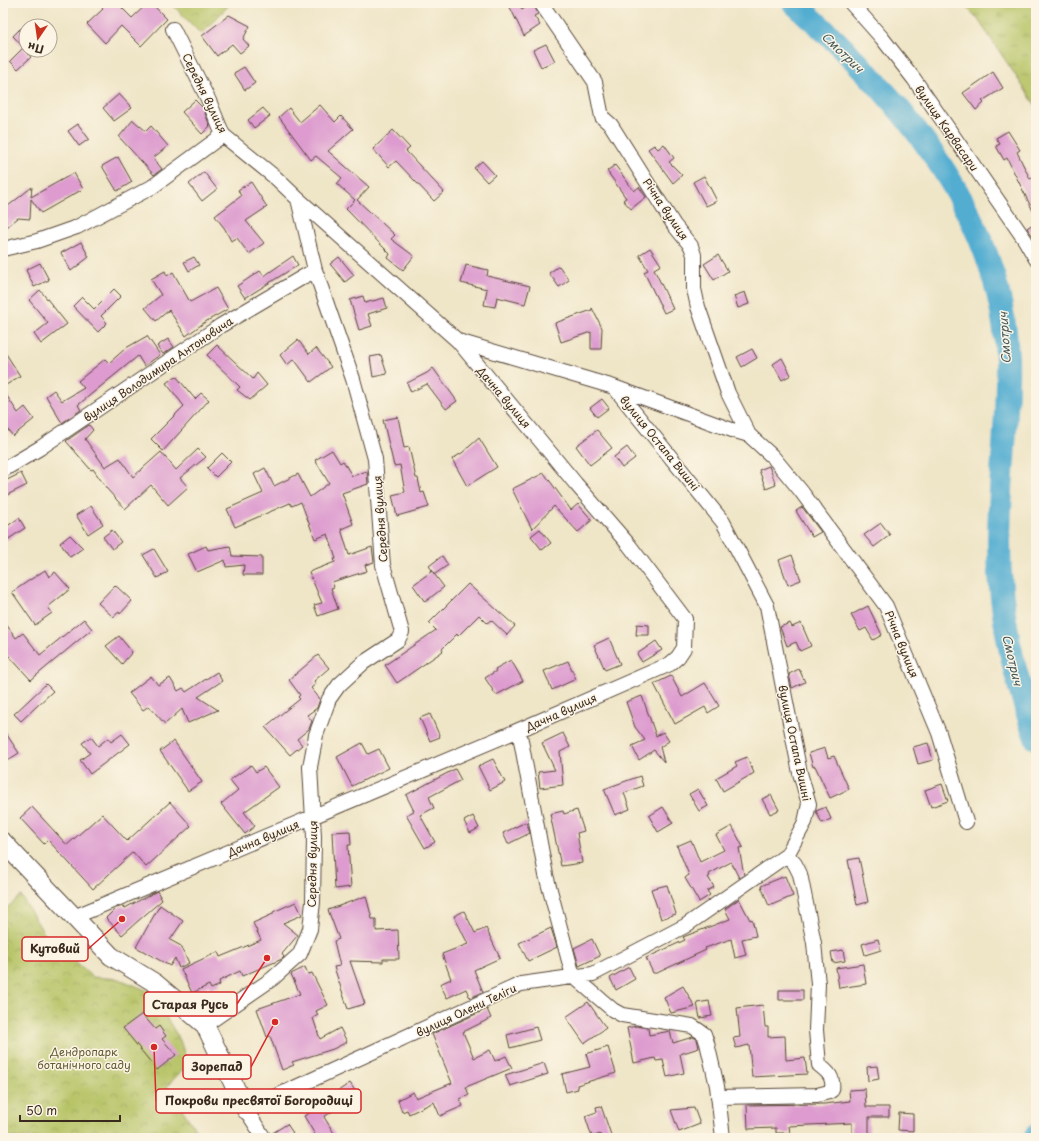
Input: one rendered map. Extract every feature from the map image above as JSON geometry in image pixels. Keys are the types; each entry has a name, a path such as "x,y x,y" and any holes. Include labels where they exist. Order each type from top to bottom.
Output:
{"street":[{"name":"Річна вулиця","path":"541,3 595,82 602,117 611,125 674,225 691,246 694,255 694,289 698,307 728,393 749,434 773,457 886,606 939,733 966,822"},
{"name":"вулиця Карвасари","path":"851,3 882,38 914,79 1025,240 1036,259"},
{"name":"Середня вулиця","path":"173,29 203,88 223,135 276,178 298,200 458,341"},
{"path":"3,249 37,241 77,227 152,187 223,135"},
{"name":"Середня вулиця","path":"205,1025 272,979 300,954 310,929 313,902 313,816 310,767 312,751 329,699 339,685 363,663 398,640 402,629 383,565 375,459 353,379 315,270 298,200"},
{"name":"вулиця Володимира Антоновича","path":"3,470 40,448 220,326 315,270"},
{"name":"Річна вулиця","path":"458,341 614,387 732,430 749,434"},
{"name":"Дачна вулиця","path":"74,917 520,730 670,664 678,657 684,648 685,619 629,545 576,484 458,341"},
{"name":"вулиця Остапа Вишні","path":"614,387 724,522 767,606 800,773 809,804 805,822 787,855"},
{"path":"520,730 546,875 573,976 613,1010 622,1014 629,1017 692,1026 704,1034 708,1043 718,1097 723,1138"},
{"path":"3,842 111,956 155,983 205,1025 246,1110 264,1138"},
{"path":"718,1097 817,1095 832,1090 832,1080 829,1073 819,1065 816,1030 818,984 812,932 800,874 795,864 787,855"},
{"name":"вулиця Олени Теліги","path":"246,1110 521,984 593,974 685,926 787,855"}],"green space":[{"path":"171,3 231,3 201,34"},
{"path":"962,3 1036,3 1036,106 977,18"},
{"name":"Дендропарк ботанічного саду","path":"21,896 45,935 92,977 119,979 151,992 180,1040 188,1065 167,1086 201,1138 8,1138 3,1131 3,911"}],"building":[{"path":"97,3 117,3 132,18 148,3 151,3 167,19 141,46 121,26 105,43 87,24 103,9"},
{"path":"508,3 519,3 522,10 533,3 538,14 534,16 540,25 524,36"},
{"path":"229,15 250,26 243,39 249,46 240,53 232,44 217,56 202,36"},
{"path":"18,31 18,41 13,36"},
{"path":"546,44 555,61 541,67 533,50"},
{"path":"18,53 18,58 30,58 18,69 10,61"},
{"path":"244,67 255,83 245,90 234,73"},
{"path":"993,72 1003,88 982,101 984,103 976,110 963,93"},
{"path":"119,94 132,108 114,121 103,108"},
{"path":"195,100 203,108 210,126 202,134 182,112"},
{"path":"320,105 335,122 341,116 353,129 328,151 369,187 357,200 395,235 391,239 414,256 403,270 388,258 390,254 346,209 355,200 337,184 342,178 316,156 311,160 279,117 289,108 300,122"},
{"path":"263,108 270,116 254,128 248,120"},
{"path":"133,120 146,131 151,126 168,146 153,158 162,169 154,175 119,137"},
{"path":"78,124 89,139 79,146 68,131"},
{"path":"393,130 410,148 406,151 444,192 434,201 396,161 389,167 373,149"},
{"path":"1008,131 1020,150 1017,152 1030,179 1036,176 1036,217 1007,158 1004,160 996,146 1000,144 996,138"},
{"path":"664,144 674,158 669,162 682,175 673,183 648,149 654,145 658,149"},
{"path":"118,157 132,182 117,191 102,166"},
{"path":"482,161 495,175 487,182 474,168"},
{"path":"615,165 634,191 639,187 646,197 631,209 623,200 626,198 607,171"},
{"path":"204,172 217,189 202,201 189,184"},
{"path":"74,173 83,189 41,213 31,199 30,219 18,218 3,230 3,210 32,187 31,197"},
{"path":"704,176 717,201 706,206 693,182"},
{"path":"251,182 267,207 246,221 264,243 249,254 237,238 231,241 225,229 215,216 241,196 238,190"},
{"path":"1036,222 1036,234 1033,236 1027,228"},
{"path":"81,242 89,257 71,271 61,253"},
{"path":"650,248 661,265 654,269 673,309 664,313 644,272 648,270 639,255"},
{"path":"718,255 728,271 714,280 704,264"},
{"path":"293,256 298,265 245,298 237,286 260,271 264,276"},
{"path":"194,257 199,265 189,271 184,262"},
{"path":"339,257 354,275 345,282 330,264"},
{"path":"40,263 49,280 34,287 26,270"},
{"path":"466,265 488,270 487,276 530,286 525,304 497,297 495,307 484,305 487,289 461,283"},
{"path":"559,266 569,280 559,287 549,273"},
{"path":"165,271 167,276 173,272 190,302 216,288 228,309 205,322 186,336 169,310 156,321 145,308 161,295 151,279"},
{"path":"114,289 121,296 101,316 107,323 98,332 73,306 82,297 94,309"},
{"path":"40,290 67,324 41,344 34,334 48,323 29,300"},
{"path":"745,292 749,304 738,308 734,296"},
{"path":"363,296 365,303 384,298 387,308 368,314 372,326 359,330 350,300"},
{"path":"592,308 602,328 601,349 591,349 591,332 561,342 555,323 592,310"},
{"path":"147,336 160,355 144,366 138,356 78,405 81,410 62,423 46,396 54,390 62,401 84,388 78,381 105,359 109,363 126,348"},
{"path":"168,339 174,347 163,354 157,346"},
{"path":"298,340 309,354 316,348 331,367 311,382 294,359 287,365 280,355"},
{"path":"217,345 253,379 257,373 267,385 250,400 237,390 240,387 207,355"},
{"path":"3,349 20,376 3,387"},
{"path":"752,349 757,358 742,367 737,357"},
{"path":"381,355 387,374 373,377 370,357"},
{"path":"782,358 791,375 782,380 773,364"},
{"path":"433,368 457,401 446,409 427,384 411,392 407,383 427,373"},
{"path":"176,376 195,399 201,393 209,400 163,451 151,439 184,406 166,383"},
{"path":"3,390 18,413 25,407 34,419 13,436 3,424"},
{"path":"602,399 609,408 597,417 590,408"},
{"path":"398,417 404,448 409,447 421,493 424,492 429,507 397,516 392,495 405,492 400,465 394,466 383,420"},
{"path":"89,425 93,430 85,439 105,467 120,458 133,477 161,452 176,470 198,449 206,457 180,478 188,487 168,505 151,485 125,509 107,489 93,469 91,470 66,441"},
{"path":"597,430 612,448 590,465 576,446"},
{"path":"479,438 497,467 467,486 452,459 462,453"},
{"path":"627,447 635,458 622,468 614,457"},
{"path":"332,450 340,463 343,461 352,476 367,471 368,484 342,493 353,524 341,529 349,555 372,547 374,562 365,565 367,571 332,582 334,587 331,588 338,609 318,616 314,605 322,603 309,572 335,562 334,559 336,559 328,534 315,539 301,502 292,506 290,503 235,527 227,509 263,493 254,474 265,468 274,486 298,474 310,497 329,483 315,460"},
{"path":"222,453 231,462 216,477 207,468"},
{"path":"769,466 776,485 766,489 759,470"},
{"path":"21,473 27,485 3,497 3,482"},
{"path":"544,473 571,510 578,504 592,520 578,532 554,506 532,529 512,489"},
{"path":"91,506 103,524 88,534 76,515"},
{"path":"802,507 821,532 812,537 796,511"},
{"path":"19,518 25,528 7,540 3,534 3,529"},
{"path":"881,523 890,535 874,547 864,535"},
{"path":"540,529 551,543 542,550 531,536"},
{"path":"112,530 121,542 112,549 103,537"},
{"path":"70,535 83,548 70,557 60,543"},
{"path":"206,546 208,550 230,546 232,556 262,557 262,575 243,575 244,565 226,567 225,560 197,572 188,554"},
{"path":"154,549 168,572 157,578 143,555"},
{"path":"792,555 801,580 788,585 779,560"},
{"path":"442,556 448,565 435,574 429,566"},
{"path":"45,570 49,577 55,572 70,589 48,607 52,613 35,625 12,592"},
{"path":"432,571 444,587 425,602 413,585"},
{"path":"468,584 515,626 507,635 491,620 487,623 479,615 458,636 457,634 442,649 443,651 397,683 385,665 436,630 429,623"},
{"path":"115,585 132,601 120,614 119,612 113,617 98,603"},
{"path":"868,606 882,635 873,640 866,628 860,631 851,615"},
{"path":"84,619 92,629 31,680 9,656 3,660 3,620 16,638 23,633 40,655"},
{"path":"790,623 792,627 801,623 811,646 800,651 796,642 787,646 780,627"},
{"path":"637,624 649,625 649,635 636,635"},
{"path":"119,636 132,652 122,664 106,646"},
{"path":"609,638 620,664 605,670 594,645"},
{"path":"656,641 662,650 642,662 637,654"},
{"path":"318,655 329,668 314,681 316,684 311,688 320,699 317,708 307,715 312,721 309,729 297,739 302,745 290,755 265,727 300,699 298,697 300,695 289,680"},
{"path":"511,660 523,681 496,695 485,678 496,671 495,669"},
{"path":"568,661 576,679 552,690 544,671"},
{"path":"799,669 805,682 792,688 789,674"},
{"path":"217,672 222,681 198,697 218,710 188,723 182,709 165,724 149,706 143,710 129,693 151,676 158,685 170,678 178,691 183,688 186,692"},
{"path":"671,676 682,697 705,683 719,706 708,713 705,707 675,724 654,684"},
{"path":"46,684 53,691 21,721 14,714"},
{"path":"642,696 656,736 663,732 669,741 660,747 664,762 654,750 639,760 632,746 645,740 635,727 626,702"},
{"path":"430,714 440,737 430,741 420,718"},
{"path":"3,729 19,753 8,760 3,753"},
{"path":"563,733 570,747 560,752 563,785 540,788 538,772 555,770 542,743"},
{"path":"122,734 130,744 90,774 80,760 90,753 82,743 91,737 98,746 108,738 111,742"},
{"path":"174,741 202,782 188,791 160,751"},
{"path":"362,743 368,754 379,749 389,768 352,786 337,757"},
{"path":"928,743 933,760 918,764 913,747"},
{"path":"825,748 828,758 834,756 849,789 830,798 815,766 813,767 809,753"},
{"path":"747,757 754,773 723,791 716,778 737,766 735,762"},
{"path":"493,759 505,782 490,790 478,766"},
{"path":"251,765 256,772 264,767 279,787 244,812 255,826 245,834 221,804 238,790 230,780"},
{"path":"455,769 461,780 429,797 434,808 420,815 435,842 425,848 406,815 414,811 406,795"},
{"path":"640,776 643,786 624,793 630,809 615,815 604,789"},
{"path":"942,784 948,801 931,807 925,790"},
{"path":"698,789 708,806 699,811 689,794"},
{"path":"771,795 779,810 770,814 762,799"},
{"path":"170,802 191,826 146,867 133,852 93,889 48,840 44,844 20,818 32,807 67,845 102,814 127,841"},
{"path":"663,807 673,823 658,832 649,816"},
{"path":"826,807 831,819 822,823 816,811"},
{"path":"577,810 584,831 577,833 582,863 561,866 550,814 563,811 564,814"},
{"path":"473,816 479,828 470,833 464,821"},
{"path":"526,822 530,833 508,844 503,833"},
{"path":"732,826 743,847 739,848 744,875 739,878 731,862 709,874 710,876 708,877 714,887 707,891 710,895 699,902 685,878 689,875 677,846 691,840 700,862 724,850 716,835"},
{"path":"350,831 351,845 348,845 351,887 335,889 332,832"},
{"path":"859,858 868,902 857,905 848,860"},
{"path":"785,876 793,896 769,906 761,886"},
{"path":"667,885 676,914 661,919 651,889"},
{"path":"157,891 162,900 122,935 106,918 116,908 123,906 125,908"},
{"path":"366,896 372,919 376,919 376,931 398,930 399,959 383,959 383,962 350,961 365,1004 348,1009 334,967 340,966 334,941 339,939 328,910"},
{"path":"739,899 750,920 752,919 756,936 742,939 746,955 735,958 731,939 705,948 706,950 657,973 653,973 646,958 685,940 683,937 730,919 725,909"},
{"path":"296,902 302,915 283,923 298,935 282,954 284,957 282,959 242,976 240,971 219,981 220,985 211,989 209,985 192,993 181,969 218,952 220,957 261,940 253,923"},
{"path":"160,905 183,921 170,940 181,946 189,963 179,968 175,958 170,966 136,947"},
{"path":"464,911 475,933 486,928 500,958 474,970 483,992 470,998 466,989 447,998 440,984 451,979 442,954 468,944 454,916"},
{"path":"551,928 557,947 528,961 519,943"},
{"path":"592,939 600,956 579,966 574,948"},
{"path":"878,939 881,950 865,955 862,944"},
{"path":"843,950 845,961 833,963 831,952"},
{"path":"863,964 866,984 839,988 836,968"},
{"path":"305,967 308,974 312,973 328,1005 316,1011 318,1015 313,1018 320,1039 340,1028 347,1042 333,1049 292,1062 294,1065 282,1070 270,1036 267,1037 257,1009 300,994 291,974"},
{"path":"629,967 635,979 616,990 610,978"},
{"path":"683,986 695,1007 671,1013 664,997"},
{"path":"779,990 803,990 803,1000 779,1000"},
{"path":"709,1001 712,1016 700,1018 697,1003"},
{"path":"588,1002 606,1028 584,1043 566,1017"},
{"path":"763,1005 765,1027 768,1027 768,1037 785,1036 786,1060 805,1058 807,1074 752,1077 749,1045 736,1048 733,1038 740,1037 737,1008"},
{"path":"487,1009 491,1018 463,1032 474,1058 490,1050 495,1061 506,1056 512,1068 466,1087 469,1095 460,1099 463,1106 440,1116 434,1102 409,1114 407,1110 402,1112 398,1100 413,1092 416,1098 452,1083 432,1034"},
{"path":"142,1014 155,1029 159,1026 166,1036 162,1039 176,1055 157,1070 123,1028"},
{"path":"636,1026 648,1028 649,1035 670,1031 673,1043 693,1037 697,1039 699,1048 680,1054 684,1073 667,1077 663,1060 656,1061 655,1058 634,1063 627,1028"},
{"path":"536,1027 540,1040 510,1048 507,1035"},
{"path":"608,1047 616,1073 577,1085 578,1089 566,1092 562,1074 590,1067 586,1054"},
{"path":"544,1063 548,1074 510,1086 505,1075"},
{"path":"877,1066 879,1079 868,1081 867,1067"},
{"path":"350,1083 357,1094 324,1117 337,1138 317,1138 304,1116 328,1102 326,1099"},
{"path":"865,1089 866,1107 889,1107 889,1117 869,1117 869,1138 852,1138 852,1123 789,1126 790,1133 776,1133 776,1128 748,1129 747,1105 824,1104 850,1101 849,1090"},
{"path":"601,1106 612,1138 601,1138 600,1134 592,1137 585,1116 597,1112 596,1107"},
{"path":"694,1108 700,1124 679,1132 671,1110"},
{"path":"899,1113 913,1114 913,1131 898,1130"},
{"path":"287,1124 293,1133 285,1138 272,1138 271,1134"}],"waterway":[{"name":"Смотрич","path":"794,3 870,76 905,117 937,160 964,205 986,253 1000,303 1007,356 1007,403 999,520 1002,594 1014,666 1036,738"}],"place":[{"name":"Кутовий","path":"122,919"},
{"name":"Старая Русь","path":"267,958"},
{"name":"Зорепад","path":"275,1022"},
{"name":"Покрови пресвятої Богородиці","path":"154,1047"}]}
